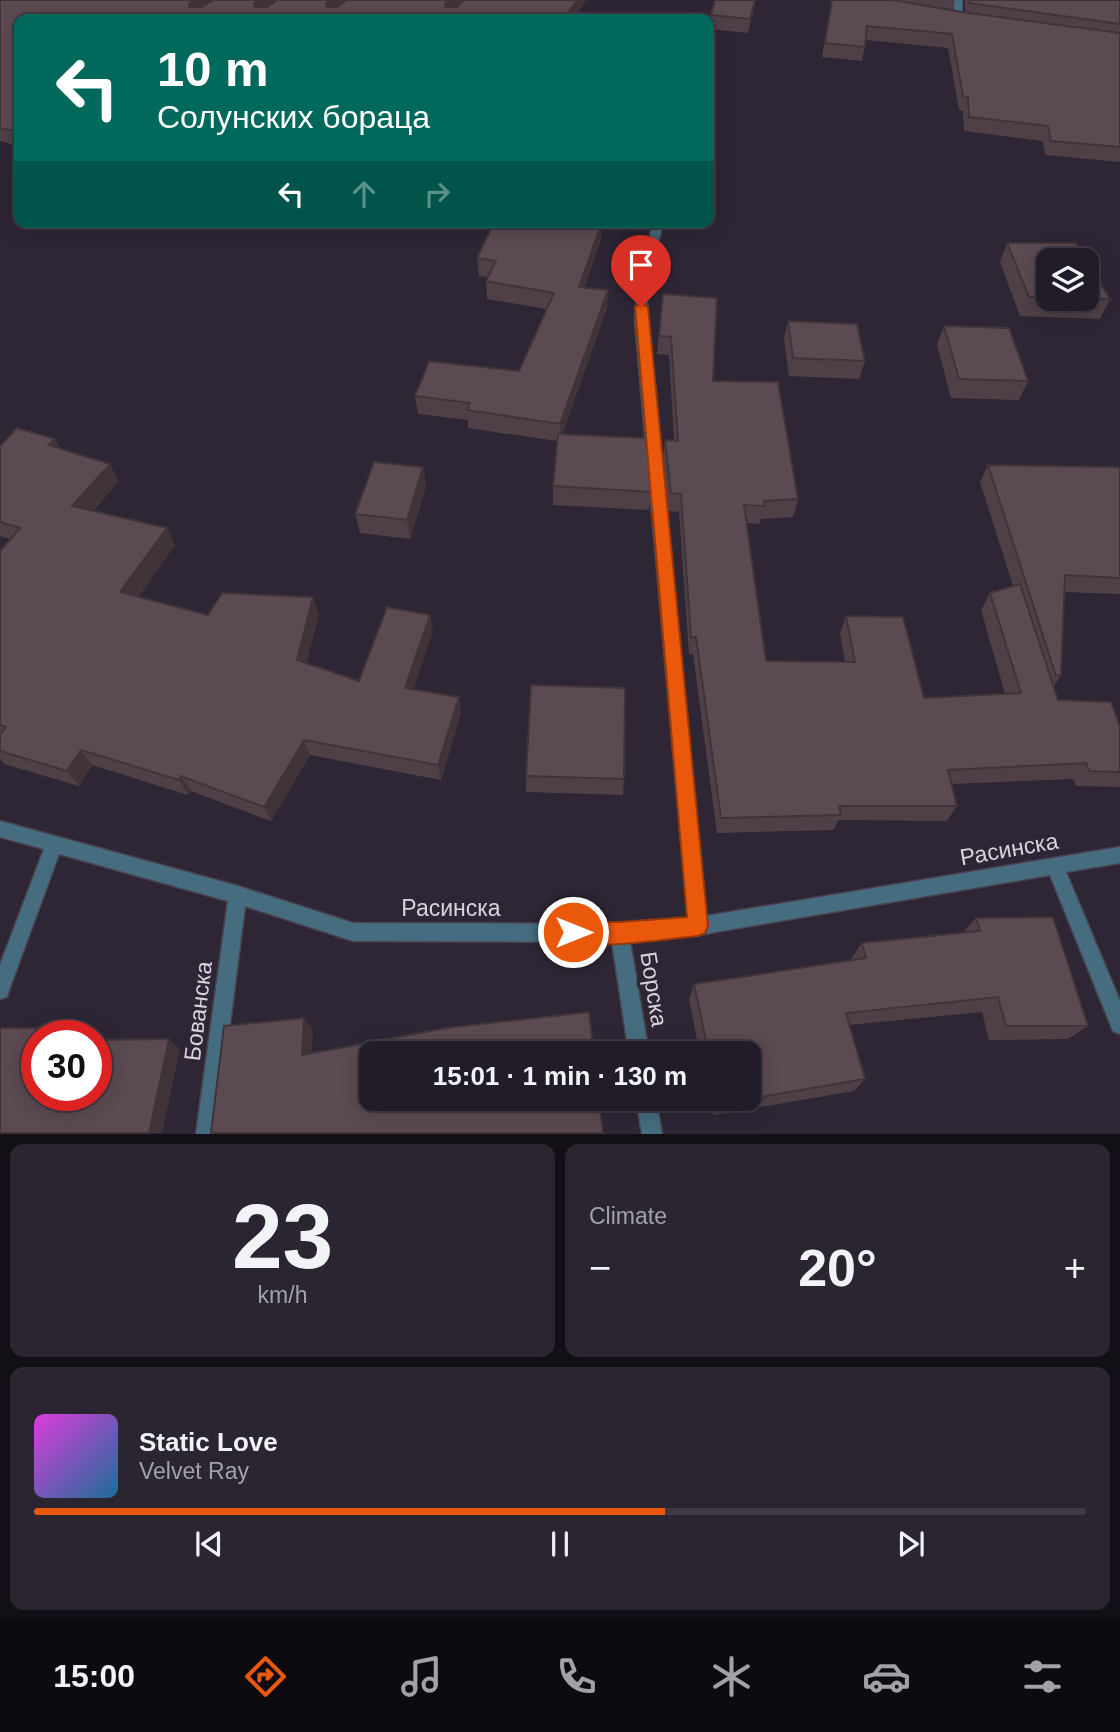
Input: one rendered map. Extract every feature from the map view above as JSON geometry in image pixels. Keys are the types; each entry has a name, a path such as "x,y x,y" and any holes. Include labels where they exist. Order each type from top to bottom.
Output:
{"street":[{"path":"958,0 958,21"},
{"path":"945,19 971,23"},
{"path":"657,228 642,293 641,322 698,926"},
{"name":"Расинска","path":"0,830 238,895 353,932 620,933 698,926 1120,855"},
{"path":"0,990 54,845"},
{"path":"1055,866 1120,1024"},
{"name":"Бованска","path":"206,1133 238,895"},
{"name":"Борска","path":"620,933 637,1041"},
{"path":"648,1111 652,1133"}],"building":[{"path":"0,0 195,0 189,7 202,7 213,0 259,0 254,3 254,7 267,7 277,0 330,0 326,7 337,7 347,0 448,0 445,7 457,7 464,0 577,0 567,14 14,14 14,131 0,128"},
{"path":"715,0 755,0 750,19 711,14"},
{"path":"832,0 893,0 1120,33 1120,147 1051,141 1048,126 969,117 968,97 963,96 952,34 867,26 865,47 825,43"},
{"path":"969,0 1120,0 1120,24 969,3"},
{"path":"491,228 600,228 579,287 608,290 560,424 467,410 470,403 415,396 429,361 519,371 554,293 486,281 496,261 477,258"},
{"path":"1007,243 1076,243 1079,248 1036,248 1036,297 1029,297"},
{"path":"1099,281 1110,299 1099,299"},
{"path":"663,294 717,298 713,381 778,382 798,499 764,501 764,506 744,505 766,661 855,662 846,616 903,617 924,698 1021,693 990,593 1020,584 1058,700 1111,702 1120,727 1120,772 1089,771 1086,763 948,770 957,806 839,806 841,815 721,818 696,637 691,637 681,494 671,493 665,440 678,441 671,337 659,336"},
{"path":"788,321 857,324 865,361 793,358"},
{"path":"944,326 1009,328 1028,381 959,379"},
{"path":"17,428 55,439 49,445 110,464 72,506 167,528 120,592 208,615 222,593 313,597 297,660 359,681 387,607 430,615 405,688 459,697 438,765 304,740 264,807 181,776 179,780 81,750 67,771 0,751 0,735 6,727 0,725 0,551 20,528 0,522 0,446"},
{"path":"558,434 646,438 651,492 553,486"},
{"path":"374,462 423,467 407,520 355,514"},
{"path":"988,465 1120,467 1120,578 1065,575 1061,675 1056,676"},
{"path":"531,685 625,688 624,779 526,776"},
{"path":"1053,917 1088,1026 1006,1026 998,997 846,1013 865,1079 761,1097 761,1041 706,1041 694,984 866,958 862,943 980,931 976,918"},
{"path":"589,1012 592,1041 377,1041 446,1028"},
{"path":"304,1018 302,1055 359,1044 359,1111 600,1111 603,1133 211,1133 224,1026"},
{"path":"0,1028 21,1028 21,1111 112,1111 112,1040 169,1039 149,1133 0,1133"}],"route":[{"path":"573,932 620,933 698,926 641,307"}]}
